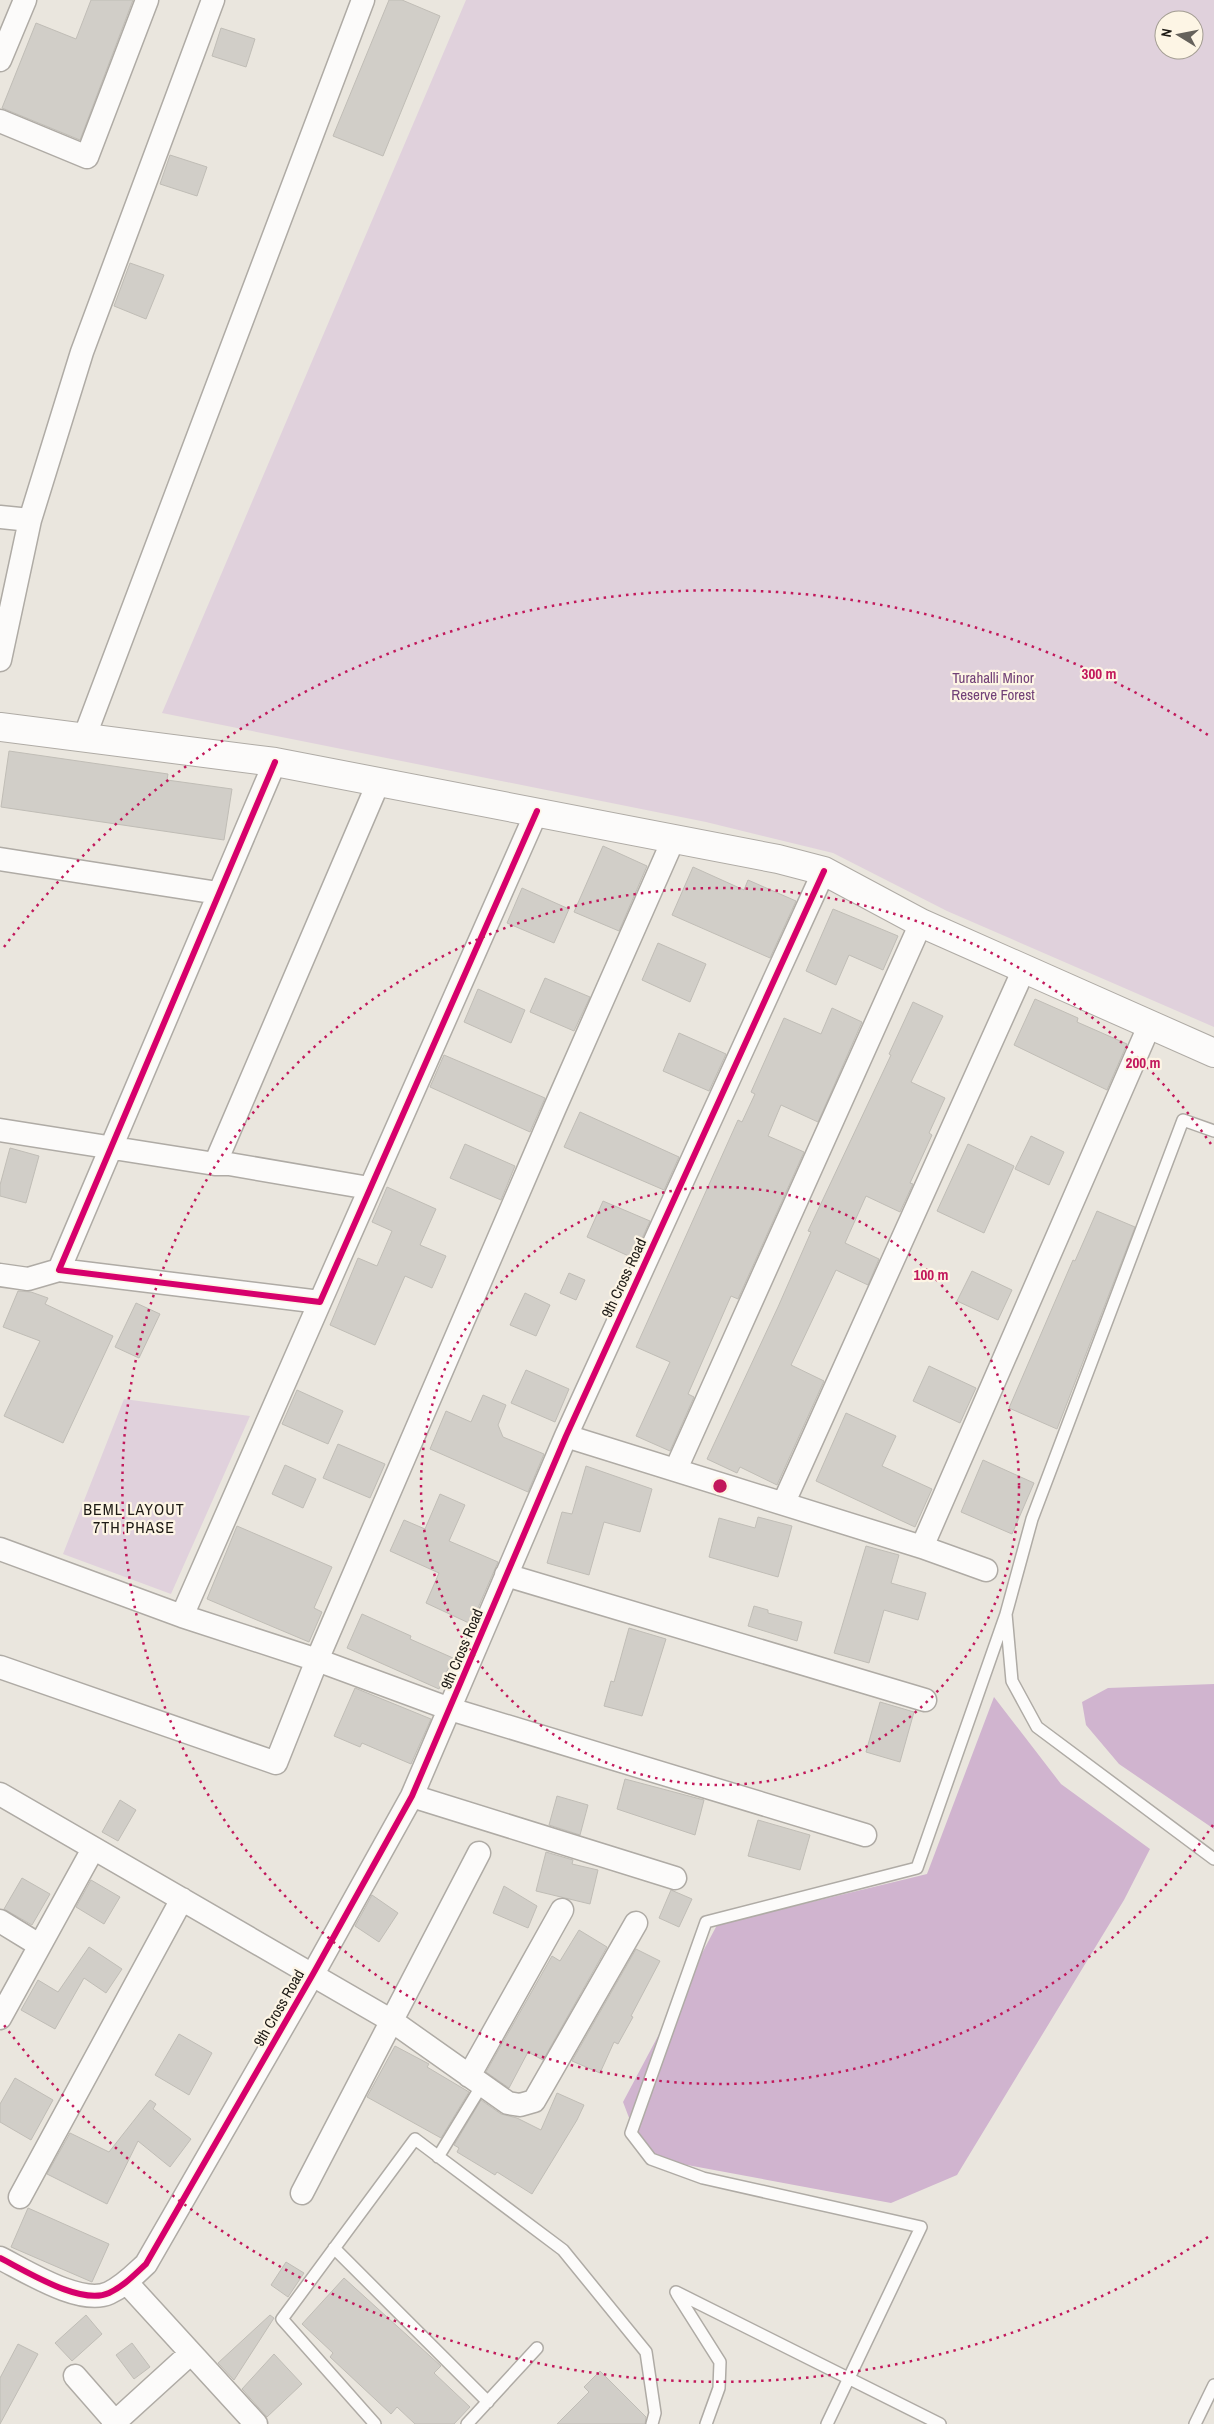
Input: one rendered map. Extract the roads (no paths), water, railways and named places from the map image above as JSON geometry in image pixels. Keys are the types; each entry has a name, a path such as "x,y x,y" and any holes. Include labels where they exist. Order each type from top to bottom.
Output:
{"street":[{"path":"0,60 26,0"},
{"path":"0,121 87,157 147,0"},
{"path":"0,660 4,617 30,520 82,352 213,0"},
{"path":"84,738 363,0"},
{"path":"0,517 30,520"},
{"path":"0,727 275,762 674,838 778,859 824,871 921,923 1214,1052"},
{"path":"59,1270 275,762"},
{"path":"215,1164 379,781"},
{"path":"182,1616 369,1188 537,811"},
{"path":"0,1667 276,1763 317,1660 550,1119 674,838"},
{"path":"0,859 218,893"},
{"name":"9th Cross Road","path":"0,2258 63,2289 87,2295 107,2294 127,2283 146,2264 313,1974 412,1796 566,1436 824,871"},
{"path":"676,1469 921,923"},
{"path":"784,1502 1024,969"},
{"path":"922,1547 1150,1024"},
{"path":"0,1130 215,1164 229,1164 369,1188"},
{"path":"0,1274 28,1280 59,1270 320,1302"},
{"path":"566,1436 784,1502 986,1570"},
{"path":"0,1549 182,1616 317,1660 450,1710 865,1835"},
{"path":"506,1576 925,1700"},
{"path":"0,1794 392,2021 508,2103 520,2106 534,2101 636,1924"},
{"path":"412,1796 674,1878"},
{"path":"0,2018 93,1849"},
{"path":"302,2193 479,1853"},
{"path":"20,2198 182,1899"},
{"path":"476,2081 562,1910"},
{"path":"0,1921 39,1945"},
{"path":"127,2283 256,2424"},
{"path":"76,2376 115,2423 191,2353"}],"lane":[{"path":"827,2424 921,2227 703,2178 651,2159 630,2133 706,1922 917,1868 1006,1614 1032,1519 1183,1120 1214,1131"},
{"path":"1006,1614 1012,1681 1037,1727 1214,1859"},
{"path":"438,2157 476,2081"},
{"path":"375,2424 282,2319 415,2139 563,2250 646,2352 655,2413 652,2424"},
{"path":"334,2248 488,2402"},
{"path":"706,2424 719,2388 720,2362 676,2292 940,2424"},
{"path":"468,2424 537,2348"},
{"path":"1195,2424 1214,2385"}],"district":[{"name":"BEML LAYOUT 7TH PHASE","path":"134,1518"}],"park label":[{"name":"Turahalli Minor Reserve Forest","path":"993,686"}]}
